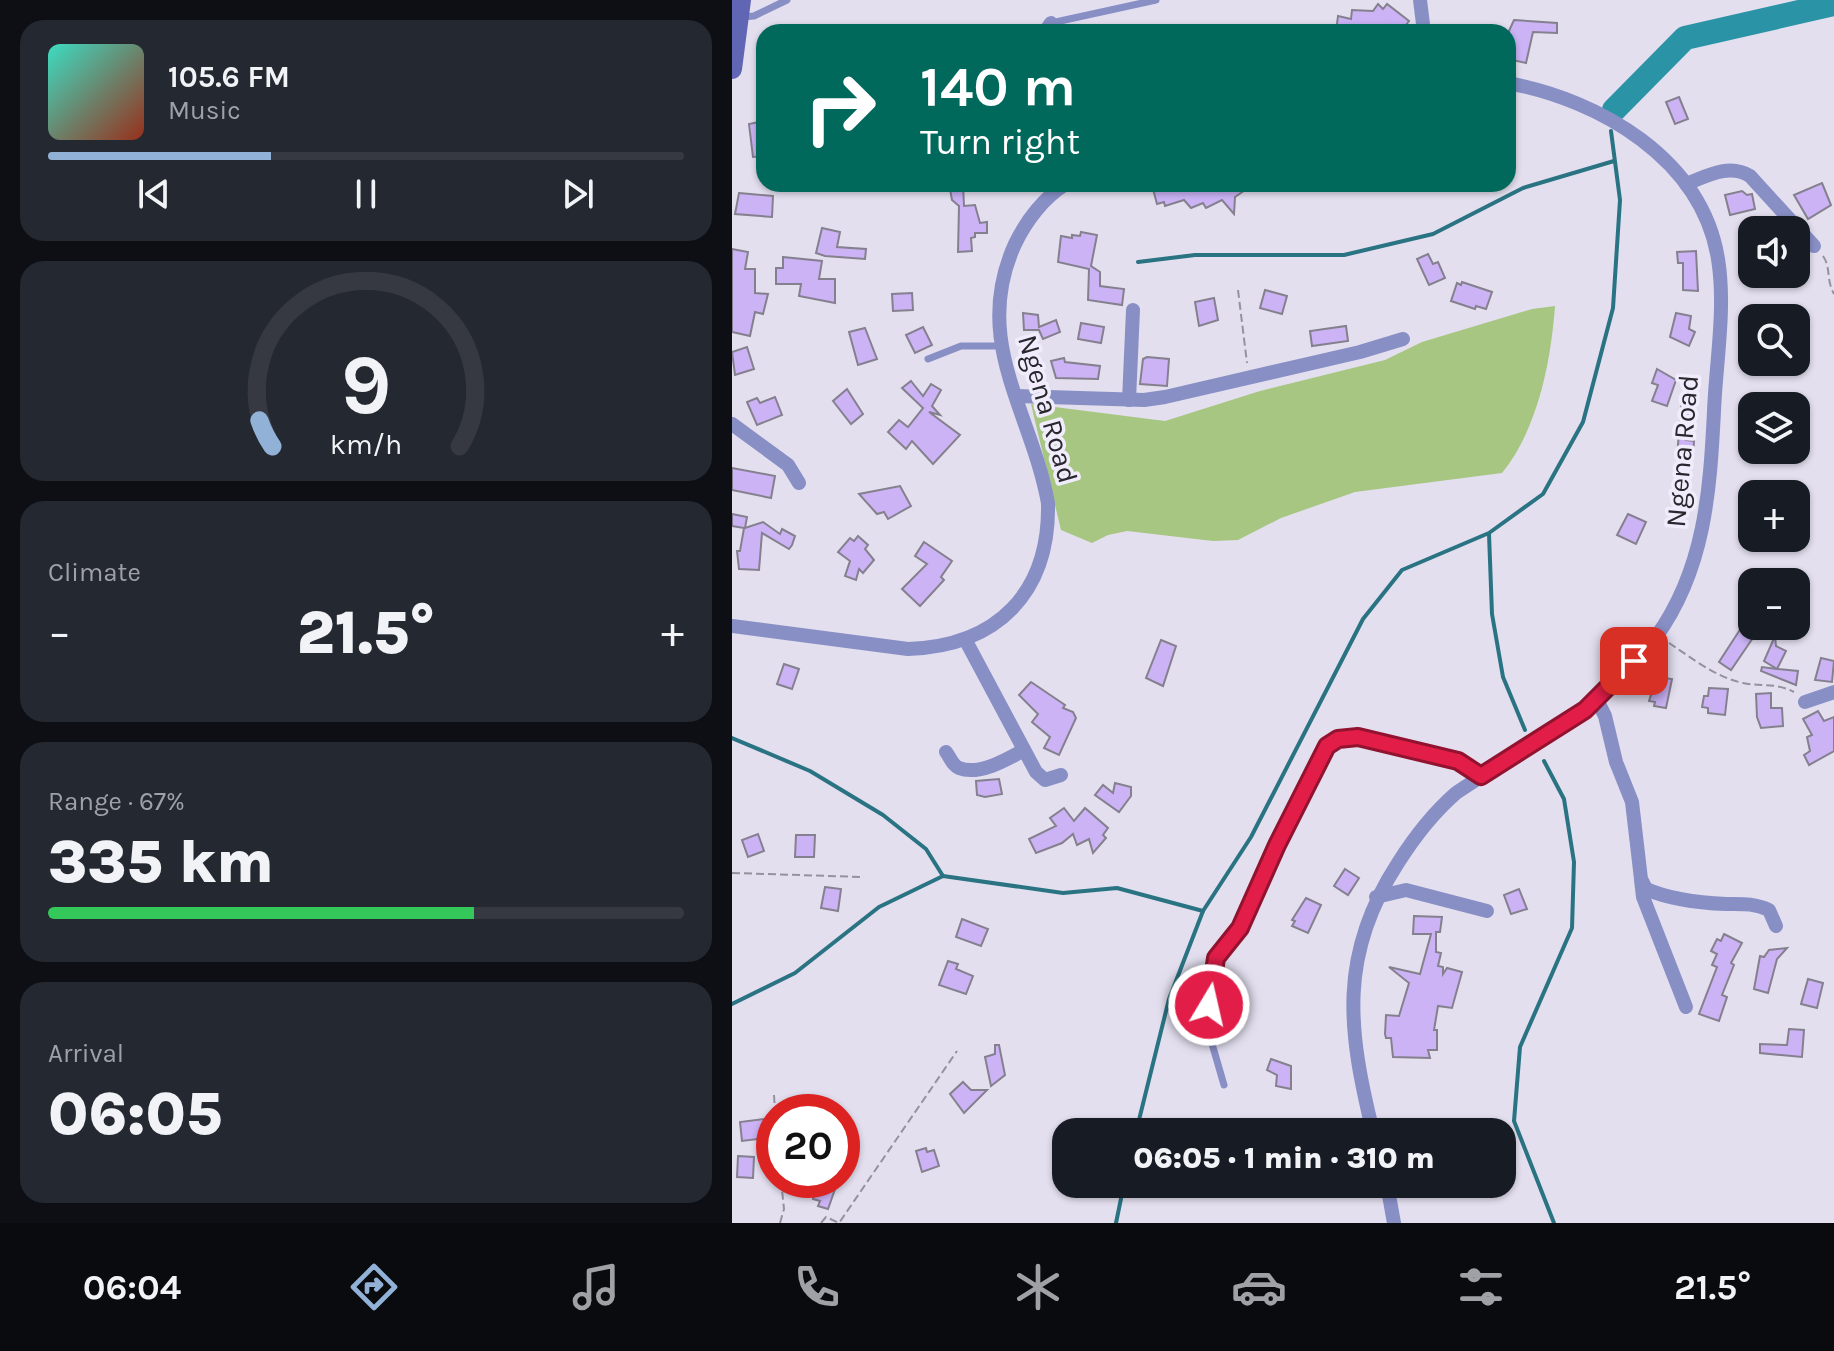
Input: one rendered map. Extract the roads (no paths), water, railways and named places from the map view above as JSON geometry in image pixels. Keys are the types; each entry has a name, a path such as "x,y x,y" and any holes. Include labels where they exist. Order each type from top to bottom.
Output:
{"street":[{"path":"1420,0 1423,24"},
{"path":"732,69 741,8"},
{"name":"Ngena Road","path":"1370,1118 1354,1036 1354,975 1364,930 1376,897 1420,829 1456,793 1597,700 1658,635 1691,569 1702,539 1710,486 1718,260 1702,212 1671,165 1629,131 1567,100 1516,85"},
{"path":"1686,184 1726,170 1741,171 1750,176 1814,246"},
{"name":"Ngena Road","path":"732,626 908,649 966,641 985,632 1006,616 1025,594 1041,564 1048,526 1044,484 1001,346 999,290 1021,232 1054,192"},
{"path":"1129,400 1133,310"},
{"path":"1016,396 1129,400 1197,392 1403,339"},
{"path":"732,424 788,465 799,483"},
{"path":"966,641 1041,778 1048,781 1061,775"},
{"path":"1805,702 1834,692"},
{"path":"1597,700 1632,802 1643,897 1686,1007"},
{"path":"946,752 956,766 965,769 998,763 1024,750"},
{"path":"1641,878 1646,889 1659,895 1723,904 1757,904 1769,910 1776,926"},
{"path":"1376,897 1406,890 1487,911"},
{"path":"1390,1198 1394,1223"}],"lane":[{"path":"741,8 754,16 787,0"},
{"path":"1063,24 1156,0"},
{"path":"928,359 961,346 1001,346"},
{"path":"1224,1085 1206,1023 1216,958 1240,928 1277,845 1327,746 1338,739 1358,737 1458,761 1481,776"}],"waterway":[{"path":"1614,110 1685,38 1834,4"},
{"path":"1139,1118 1169,999 1203,911 1251,837 1363,619 1402,570 1489,533 1543,494 1583,422 1613,308 1620,200 1611,131"},
{"path":"1516,192 1614,161"},
{"path":"1138,262 1195,255 1344,255 1433,234 1515,192"},
{"path":"1489,534 1492,614 1503,677 1525,730"},
{"path":"732,738 810,771 883,815 926,849 943,876"},
{"path":"1544,761 1564,799 1574,862 1572,928 1520,1047 1514,1121 1554,1223"},
{"path":"732,1004 795,973 879,907 943,876 1063,893 1117,888 1203,911"},
{"path":"1116,1223 1121,1198"}]}
